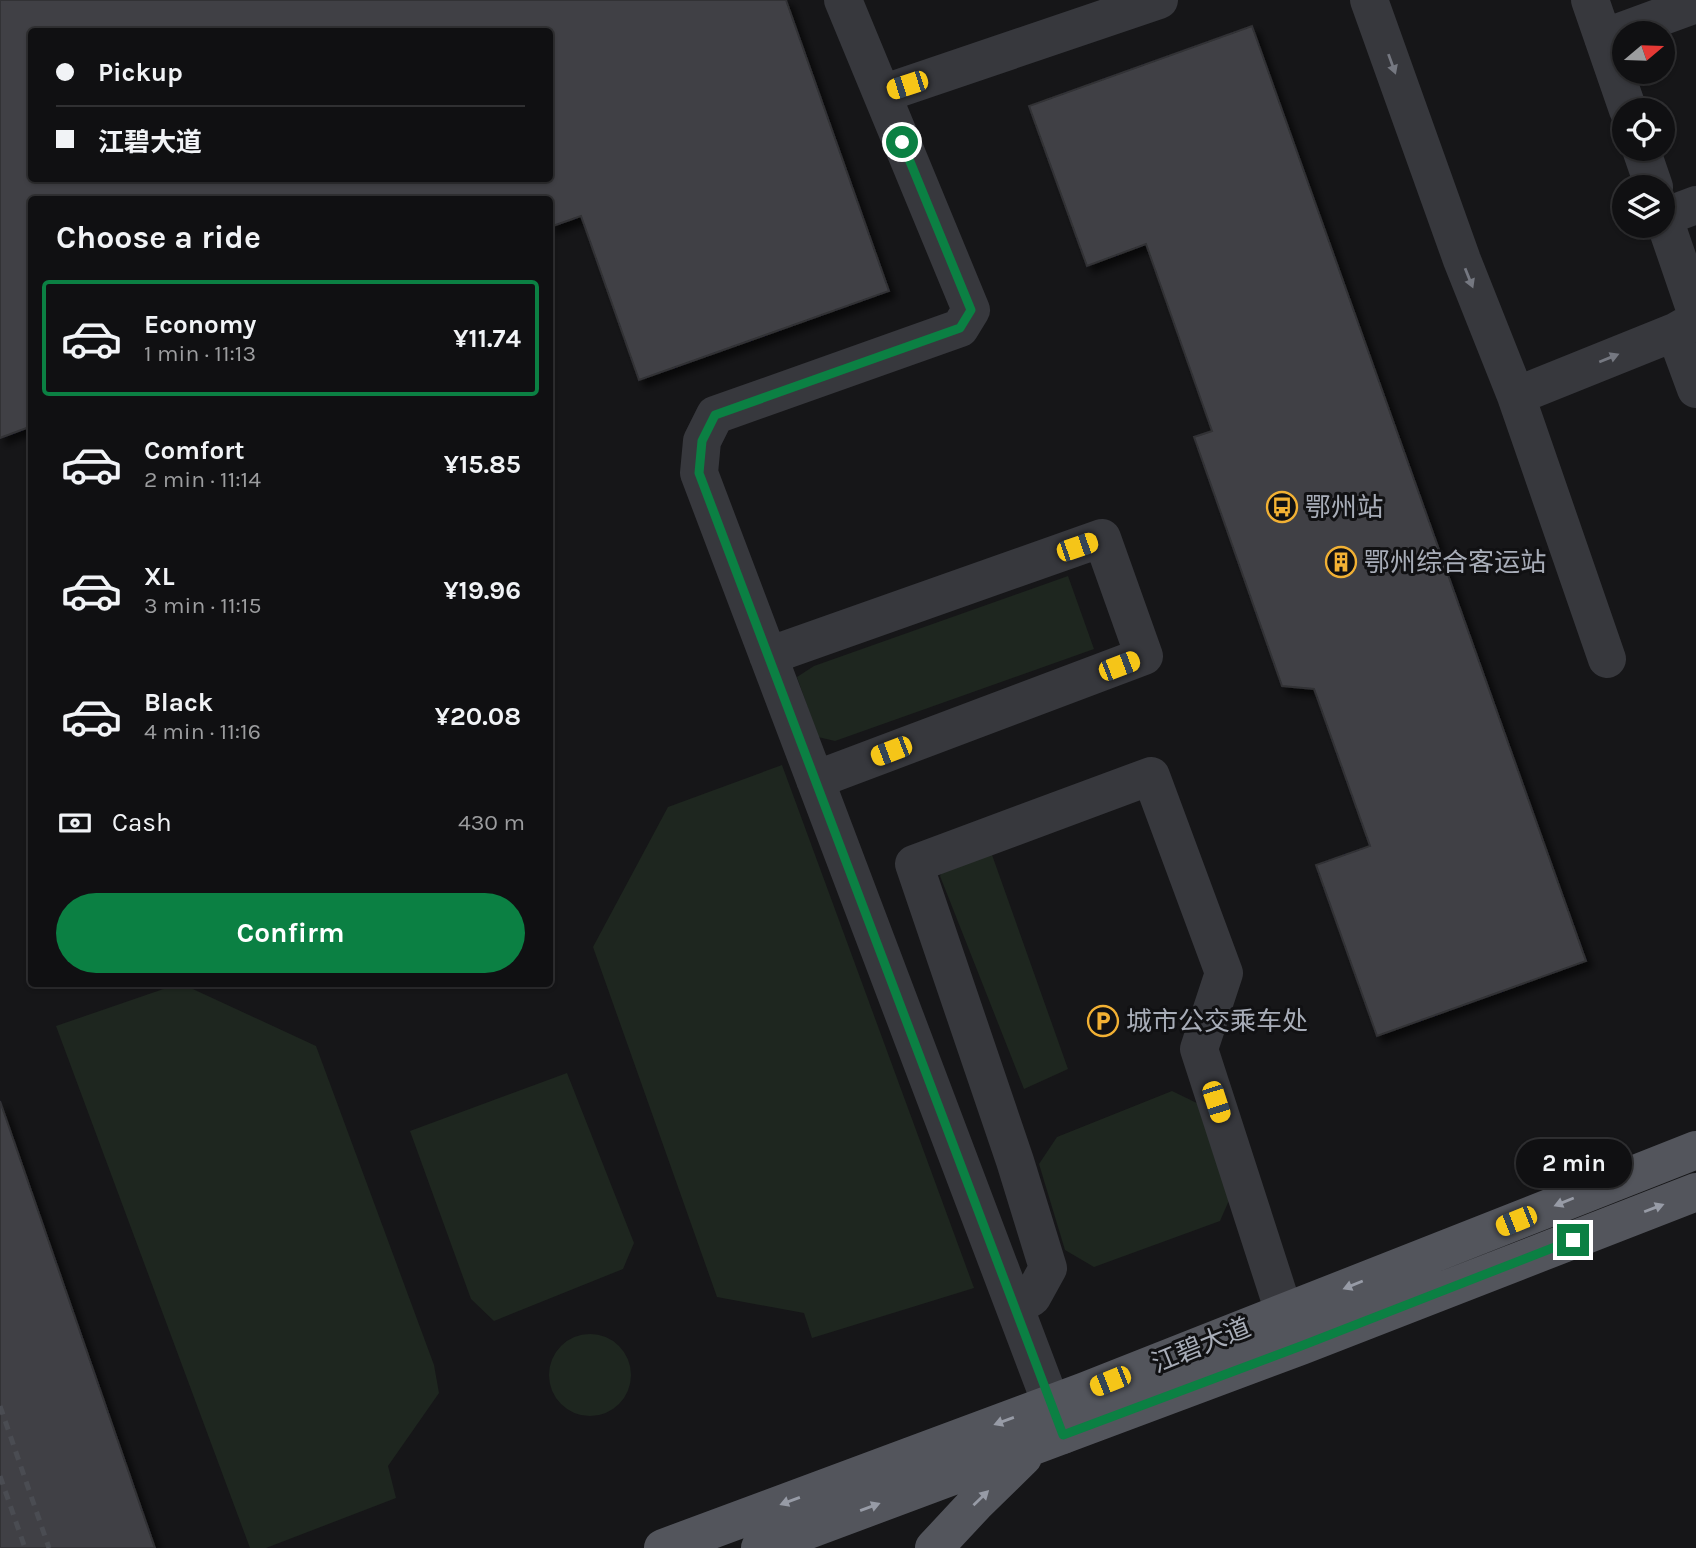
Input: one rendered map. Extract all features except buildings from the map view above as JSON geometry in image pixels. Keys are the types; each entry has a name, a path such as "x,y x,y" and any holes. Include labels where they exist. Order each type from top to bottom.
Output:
{"main road":[{"name":"江碧大道","path":"760,1548 1050,1428 1284,1312 1696,1150"},
{"name":"江碧大道","path":"686,1544 1301,1346 1696,1192"},
{"path":"934,1548 1050,1428"}],"street":[{"path":"844,0 971,310 960,328 715,415 702,441 699,473 1015,1307 1050,1428"},
{"path":"882,94 1159,0"},
{"path":"1369,0 1462,260 1516,396 1607,659"},
{"path":"1590,0 1624,98"},
{"path":"1603,38 1696,4"},
{"path":"1675,238 1689,321 1696,389"},
{"path":"1516,396 1689,321"},
{"path":"768,656 1102,538 1144,656 815,780"},
{"path":"1015,1307 1032,1297 1048,1268 1015,1161 914,864 1151,776 1224,973 1199,1049 1284,1312 1301,1346"}],"shaded area":[{"path":"1068,576 1094,649 835,741 818,737 797,677 814,666"},
{"path":"782,765 974,1288 812,1338 804,1313 717,1297 593,947 668,807"},
{"path":"991,852 1068,1069 1024,1089 940,876 945,866"},
{"path":"169,987 188,987 316,1046 434,1365 439,1393 388,1466 396,1498 266,1548 250,1548 56,1026"},
{"path":"567,1073 634,1243 623,1269 494,1321 471,1299 410,1131"},
{"path":"1172,1091 1203,1106 1230,1198 1220,1221 1094,1267 1065,1250 1039,1164 1057,1137"},
{"path":"582,1334 598,1334 613,1341 624,1352 631,1367 628,1391 619,1404 598,1416 582,1416 567,1409 556,1398 549,1383 549,1367 556,1352 567,1341"}],"railway":[{"path":"0,1406 49,1548"},
{"path":"0,1476 25,1548"}],"place":[{"name":"鄂州站","path":"1282,507"},
{"name":"鄂州综合客运站","path":"1341,562"},
{"name":"城市公交乘车处","path":"1103,1021"}],"route":[{"path":"902,142 971,310 960,328 715,415 702,441 699,473 1063,1435 1573,1240"}]}
